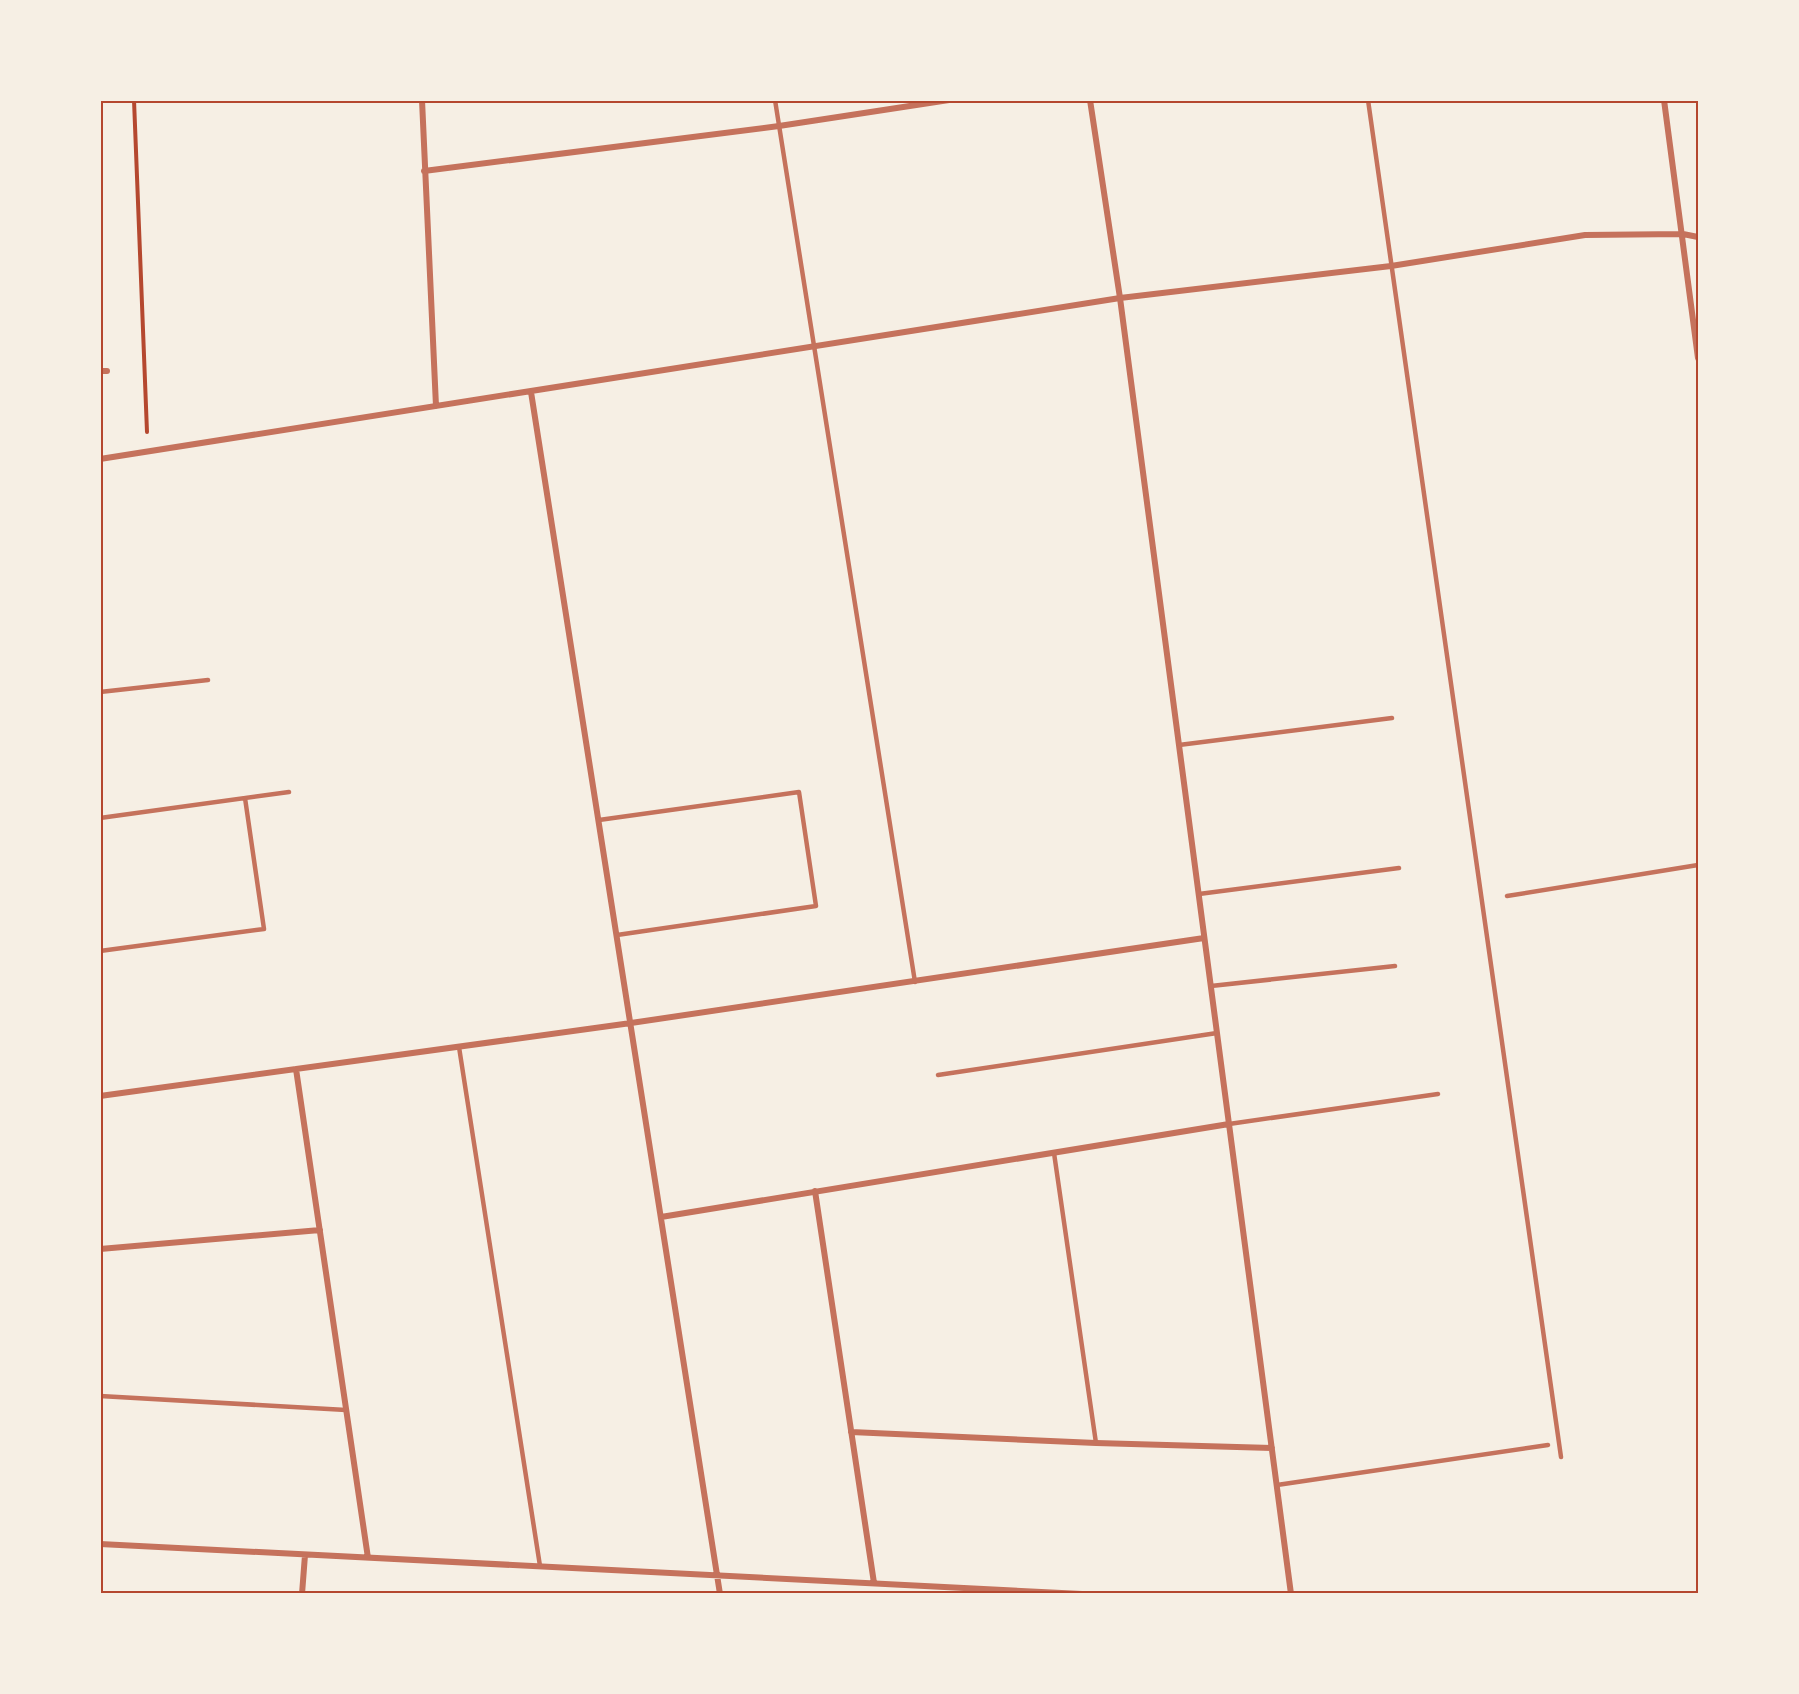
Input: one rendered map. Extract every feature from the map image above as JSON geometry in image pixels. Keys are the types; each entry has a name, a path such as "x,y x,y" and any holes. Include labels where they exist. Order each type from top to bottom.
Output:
{"street":[{"path":"422,100 436,406"},
{"path":"424,171 779,126 949,100"},
{"path":"1090,100 1120,298 1291,1593"},
{"path":"1664,100 1698,357"},
{"path":"100,459 1120,298 1391,266 1585,235 1683,234 1698,237"},
{"path":"531,392 720,1593"},
{"path":"100,1096 631,1023 1204,938"},
{"path":"296,1069 368,1558"},
{"path":"661,1217 1229,1124"},
{"path":"815,1191 874,1583"},
{"path":"100,1249 320,1230"},
{"path":"851,1432 1272,1448"},
{"path":"100,1544 1082,1593"},
{"path":"303,1593 305,1555"}],"lane":[{"path":"775,100 915,982"},
{"path":"1368,100 1561,1457"},
{"path":"100,692 208,680"},
{"path":"1179,745 1392,718"},
{"path":"100,818 289,792"},
{"path":"599,820 799,792 816,906 617,935"},
{"path":"100,951 264,929 245,798"},
{"path":"1507,896 1698,865"},
{"path":"1198,894 1399,868"},
{"path":"1211,986 1395,966"},
{"path":"938,1075 1217,1033"},
{"path":"459,1047 540,1566"},
{"path":"1229,1124 1438,1094"},
{"path":"1054,1153 1096,1443"},
{"path":"100,1396 347,1410"},
{"path":"1276,1485 1548,1445"}],"path":[{"path":"134,100 148,452"}]}
